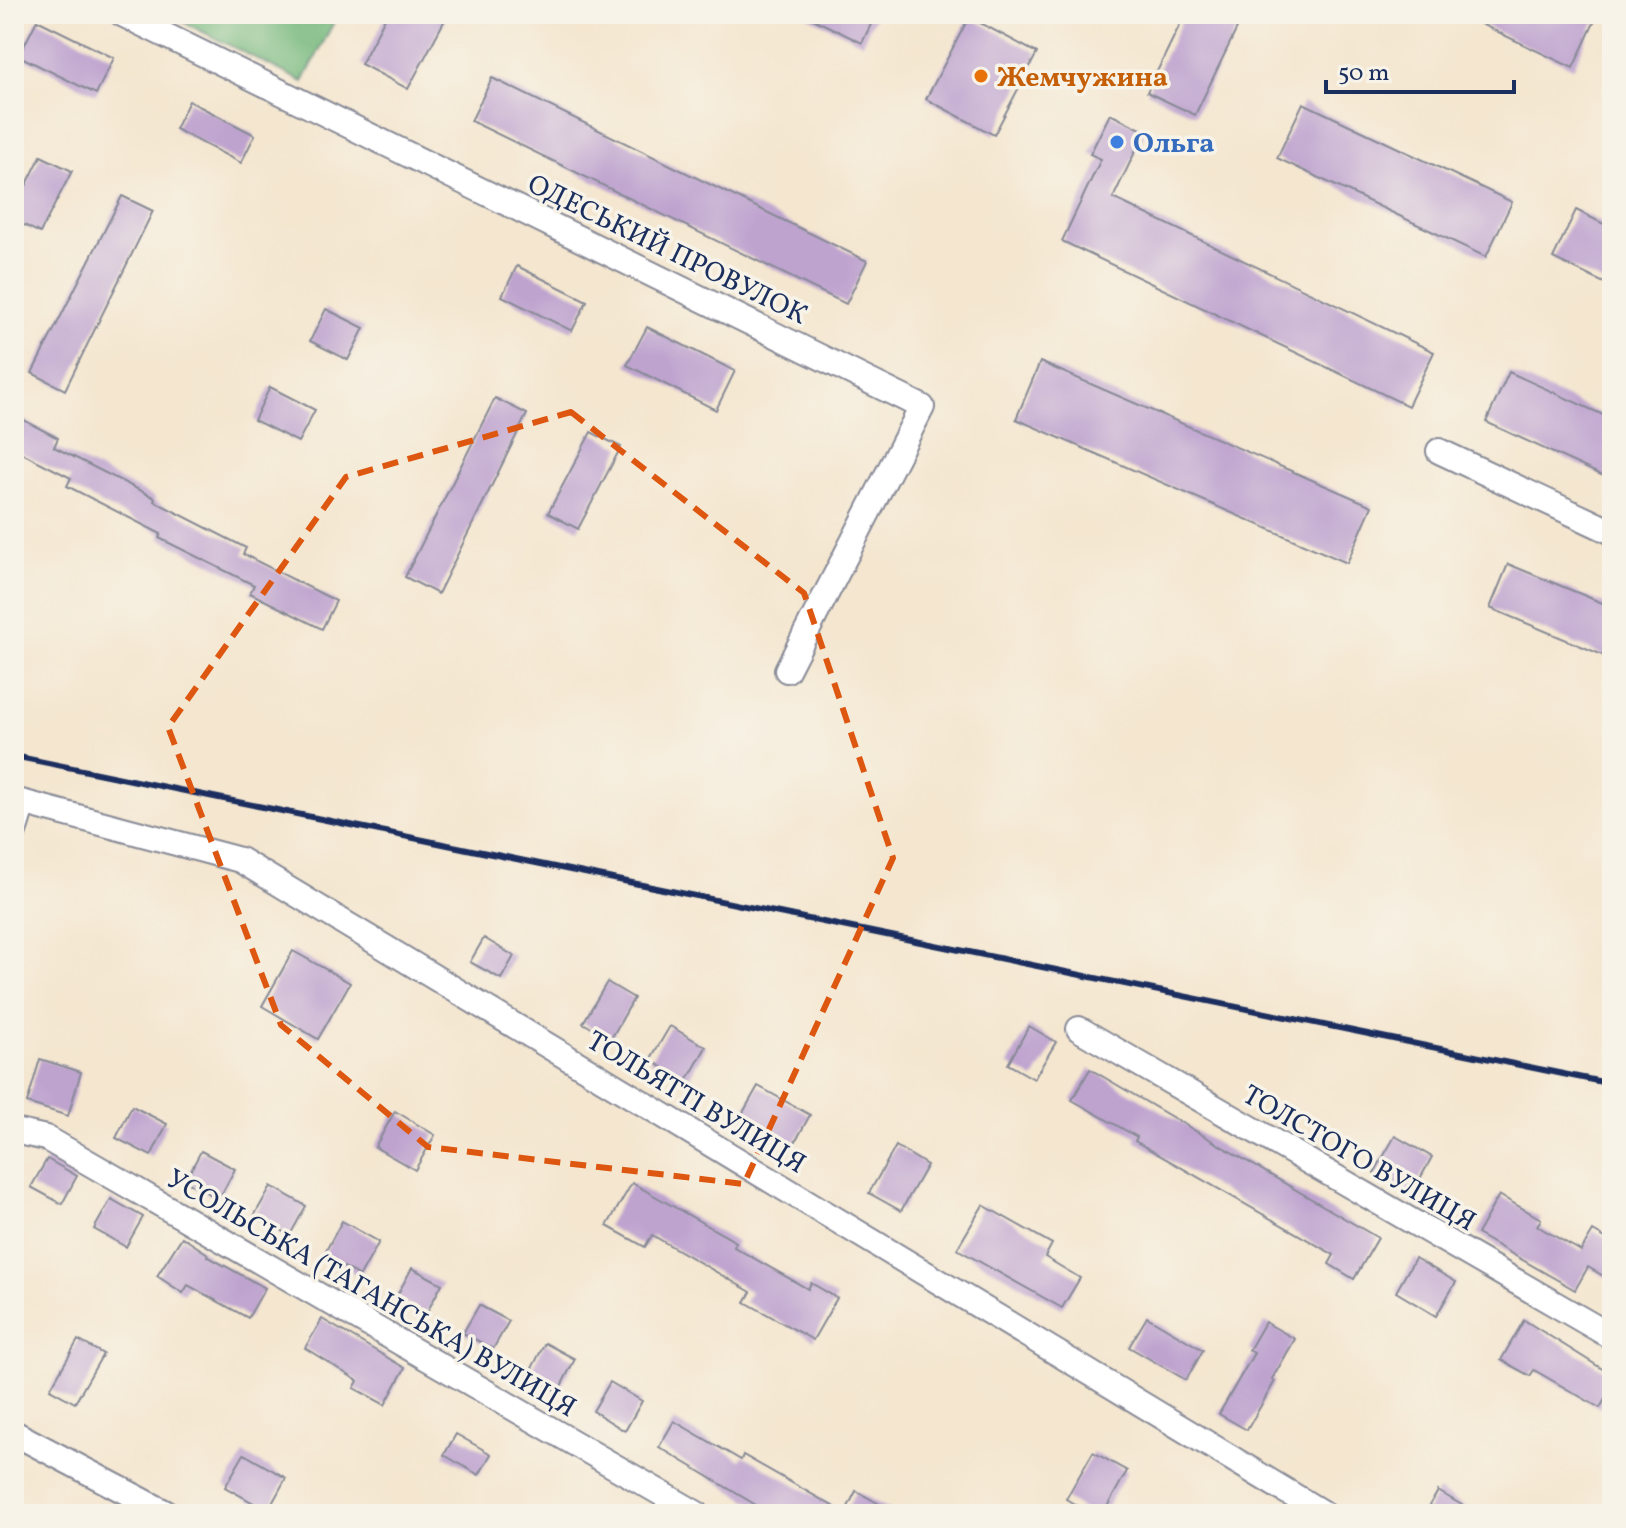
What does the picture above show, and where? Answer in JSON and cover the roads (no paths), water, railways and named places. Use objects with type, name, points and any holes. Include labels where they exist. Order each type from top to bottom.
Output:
[{"type":"street","name":"ОДЕСЬКИЙ ПРОВУЛОК","points":[[122,14],[922,407],[787,670]]},
{"type":"street","points":[[1439,451],[1612,532]]},
{"type":"street","points":[[14,832],[19,802]]},
{"type":"street","name":"ТОЛЬЯТТІ ВУЛИЦЯ","points":[[19,802],[240,860],[1324,1514]]},
{"type":"street","name":"ТОЛСТОГО ВУЛИЦЯ","points":[[1079,1029],[1612,1337]]},
{"type":"street","name":"УСОЛЬСЬКА (ТАГАНСЬКА) ВУЛИЦЯ","points":[[14,1131],[46,1138],[697,1514]]},
{"type":"street","points":[[14,1433],[168,1514]]},
{"type":"railway","points":[[14,756],[1612,1084]]},
{"type":"place","name":"Жемчужина","points":[[981,76]]},
{"type":"place","name":"Ольга","points":[[1117,142]]}]
